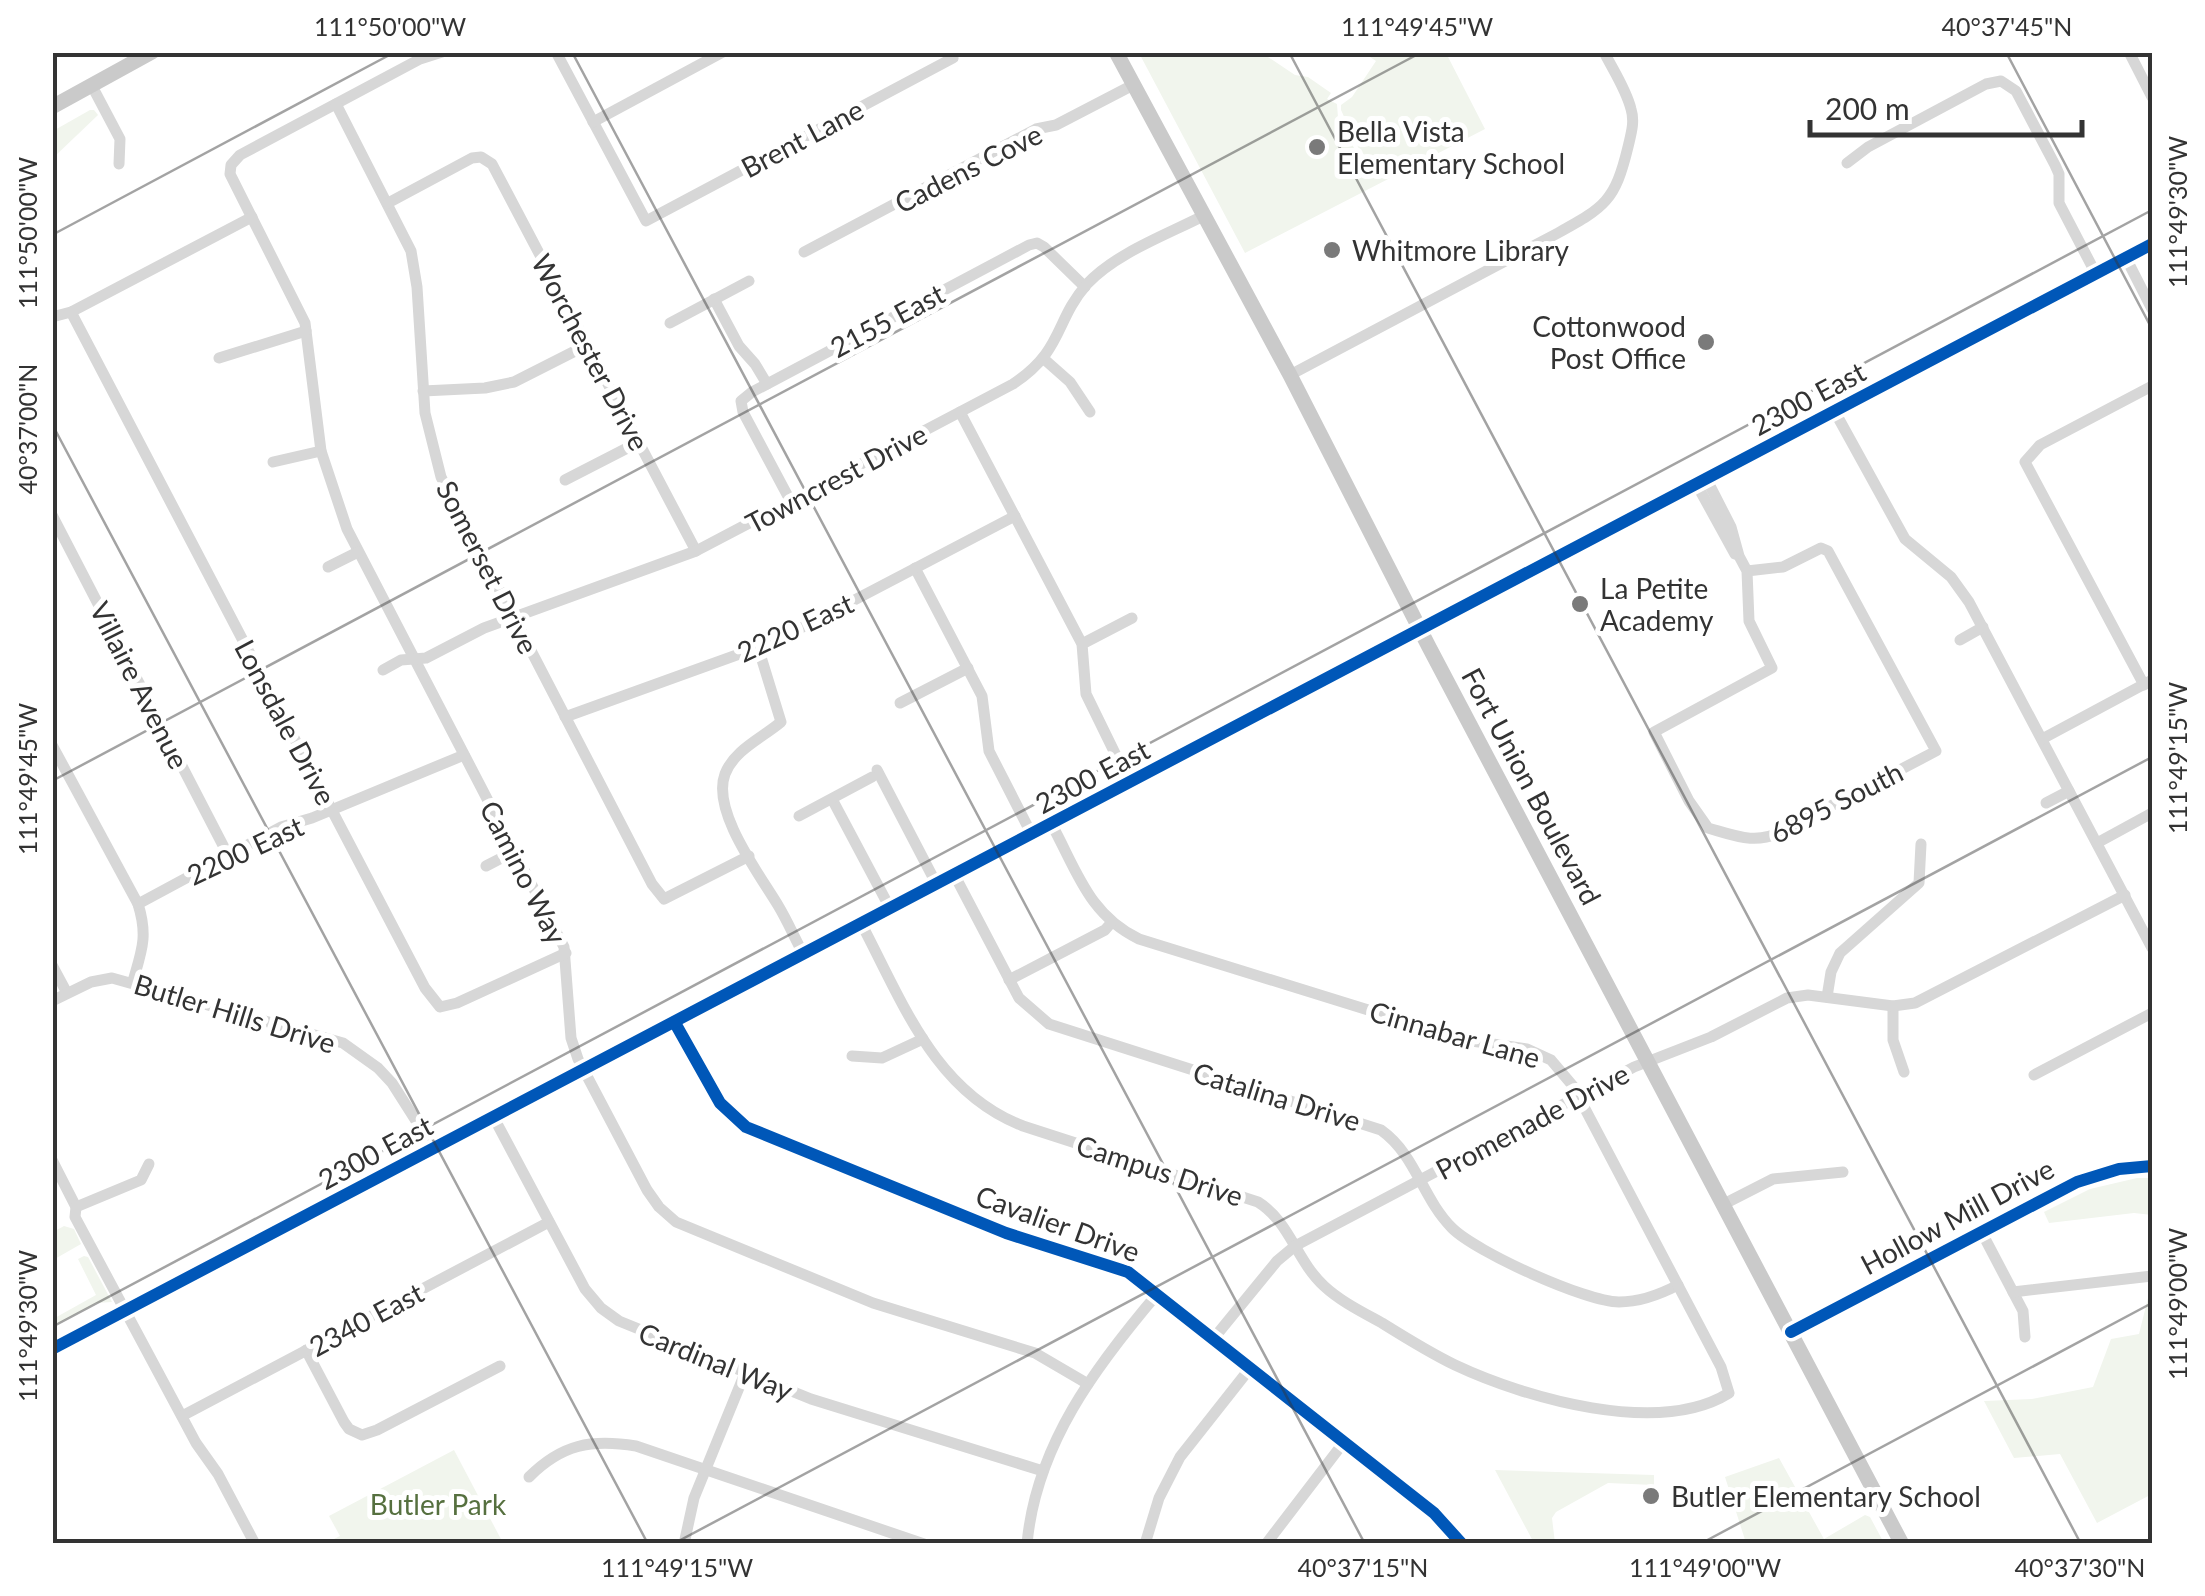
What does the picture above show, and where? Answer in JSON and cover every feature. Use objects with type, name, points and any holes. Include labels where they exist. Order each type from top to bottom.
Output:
[{"type":"main road","points":[[52,107],[152,52]]},
{"type":"main road","name":"Fort Union Boulevard","points":[[1116,52],[1290,375],[1421,632],[1902,1544]]},
{"type":"street","points":[[336,104],[420,59],[442,52]]},
{"type":"street","points":[[556,52],[593,122],[724,52]]},
{"type":"street","name":"Brent Lane","points":[[593,122],[646,221],[953,58],[951,52]]},
{"type":"street","points":[[1290,375],[1579,221],[1608,200],[1618,184],[1633,122],[1631,106],[1604,52]]},
{"type":"street","points":[[2129,52],[2152,97]]},
{"type":"street","points":[[1847,163],[1868,147],[1986,84],[2001,81],[2016,92],[2055,165],[2059,174],[2059,203],[2096,274]]},
{"type":"street","name":"Cadens Cove","points":[[804,252],[1036,130],[1056,125],[1133,85]]},
{"type":"street","points":[[92,86],[120,139],[119,164]]},
{"type":"street","name":"Camino Way","points":[[336,104],[240,154],[231,165],[230,174],[298,306],[306,331],[321,451],[336,502],[412,659],[566,953],[573,1049],[647,1190],[676,1222],[888,1308],[1034,1353],[1088,1384]]},
{"type":"street","name":"Somerset Drive","points":[[336,104],[404,233],[415,270],[423,392],[430,442],[441,477],[652,884],[664,899],[748,856]]},
{"type":"street","name":"Worchester Drive","points":[[388,202],[462,163],[481,157],[492,164],[696,551]]},
{"type":"street","points":[[52,317],[71,312],[252,216]]},
{"type":"street","name":"Towncrest Drive","points":[[382,670],[402,660],[426,658],[465,637],[696,551],[1013,384],[1044,360],[1084,287],[1111,265],[1203,216]]},
{"type":"street","name":"2155 East","points":[[791,502],[743,412],[741,401],[766,384],[1037,243],[1084,287]]},
{"type":"street","name":"2300 East","points":[[52,1348],[1421,632],[2152,244]]},
{"type":"street","points":[[2126,258],[2152,309]]},
{"type":"street","points":[[670,323],[749,281]]},
{"type":"street","points":[[714,299],[739,346],[766,384]]},
{"type":"street","name":"Lonsdale Drive","points":[[71,312],[425,988],[440,1007],[566,953]]},
{"type":"street","points":[[219,358],[306,331]]},
{"type":"street","points":[[423,392],[514,382],[587,345]]},
{"type":"street","points":[[1044,360],[1070,382],[1090,412]]},
{"type":"street","points":[[2042,739],[2148,682],[2025,462],[2040,445],[2152,386]]},
{"type":"street","points":[[960,412],[1082,644],[1086,694],[1130,784]]},
{"type":"street","points":[[1835,412],[1905,540],[1952,577],[1983,628],[2152,948]]},
{"type":"street","points":[[565,480],[639,442]]},
{"type":"street","points":[[274,462],[321,451]]},
{"type":"street","name":"6895 South","points":[[1702,483],[1731,527],[1746,571],[1749,621],[1772,668],[1654,732],[1689,801],[1708,828],[1766,840],[1936,751],[1828,550],[1821,548],[1783,567],[1746,571]]},
{"type":"street","name":"Villaire Avenue","points":[[52,515],[228,855]]},
{"type":"street","name":"2220 East","points":[[565,717],[758,647],[1015,516]]},
{"type":"street","points":[[328,566],[358,552]]},
{"type":"street","points":[[915,568],[982,696],[989,751],[1032,835]]},
{"type":"street","points":[[1082,644],[1132,618]]},
{"type":"street","points":[[1960,640],[1983,628]]},
{"type":"street","points":[[758,647],[781,722],[733,759],[724,776],[722,792],[725,809],[748,856],[804,954]]},
{"type":"street","points":[[900,703],[968,668]]},
{"type":"street","points":[[52,744],[138,904],[146,928],[133,981]]},
{"type":"street","name":"2200 East","points":[[138,904],[280,827],[464,755]]},
{"type":"street","points":[[799,816],[875,773],[938,885]]},
{"type":"street","points":[[2046,803],[2069,790]]},
{"type":"street","points":[[832,799],[891,910]]},
{"type":"street","points":[[2097,843],[2152,813]]},
{"type":"street","points":[[1010,980],[1111,924],[1090,898],[1052,825]]},
{"type":"street","points":[[1827,997],[1834,961],[1840,953],[1920,883],[1920,844]]},
{"type":"street","points":[[486,866],[515,851]]},
{"type":"street","name":"Catalina Drive","points":[[954,876],[1026,1007],[1048,1024],[1372,1126],[1400,1145],[1453,1229],[1471,1242],[1586,1296],[1633,1301],[1678,1285]]},
{"type":"street","points":[[1904,1072],[1894,1040],[1893,1006],[1926,998],[2124,895]]},
{"type":"street","name":"Cinnabar Lane","points":[[1111,924],[1139,939],[1465,1040],[1537,1052],[1560,1070],[1578,1096],[1721,1368],[1730,1393]]},
{"type":"street","name":"Campus Drive","points":[[862,925],[922,1039],[955,1084],[991,1112],[1045,1134],[1246,1196],[1274,1214],[1312,1274],[1336,1295],[1438,1357],[1503,1384],[1628,1412],[1685,1408],[1715,1402],[1730,1393]]},
{"type":"street","points":[[52,965],[67,993]]},
{"type":"street","name":"Butler Hills Drive","points":[[52,1001],[101,979],[133,981],[343,1043],[392,1083],[434,1149]]},
{"type":"street","name":"Promenade Drive","points":[[1214,1338],[1277,1261],[1295,1246],[1648,1060],[1711,1037],[1787,998],[1808,995],[1893,1006]]},
{"type":"street","points":[[2034,1075],[2152,1013]]},
{"type":"street","name":"Cavalier Drive","points":[[674,1023],[720,1104],[746,1127],[1006,1233],[1128,1272],[1434,1512],[1454,1541]]},
{"type":"street","points":[[852,1056],[882,1058],[922,1039]]},
{"type":"street","name":"Cardinal Way","points":[[494,1118],[585,1289],[610,1315],[810,1399],[1044,1471]]},
{"type":"street","points":[[52,1160],[76,1206],[75,1217],[255,1544]]},
{"type":"street","points":[[76,1206],[140,1180],[149,1164]]},
{"type":"street","name":"Hollow Mill Drive","points":[[1791,1332],[2087,1178],[2119,1169],[2152,1166]]},
{"type":"street","points":[[1724,1204],[1772,1179],[1843,1172]]},
{"type":"street","name":"2340 East","points":[[182,1416],[550,1222]]},
{"type":"street","points":[[1981,1231],[2023,1311],[2025,1336]]},
{"type":"street","points":[[2013,1292],[2152,1276]]},
{"type":"street","points":[[1027,1544],[1044,1471],[1062,1427],[1088,1384],[1158,1294]]},
{"type":"street","points":[[306,1350],[349,1429],[356,1434],[369,1434],[500,1366]]},
{"type":"street","points":[[1145,1544],[1159,1498],[1180,1457],[1251,1368]]},
{"type":"street","points":[[684,1544],[688,1517],[745,1373]]},
{"type":"street","points":[[530,1477],[547,1459],[566,1450],[605,1442],[636,1446],[924,1544]]},
{"type":"street","points":[[1266,1544],[1344,1442]]},
{"type":"green space","name":"Bella Vista Elementary School","points":[[1139,53],[1262,53],[1295,75],[1308,77],[1331,93],[1327,99],[1337,104],[1338,118],[1369,176],[1377,171],[1358,147],[1341,110],[1376,61],[1364,53],[1446,53],[1485,129],[1245,253]]},
{"type":"green space","points":[[90,110],[98,115],[54,157],[57,165],[53,168],[53,131]]},
{"type":"green space","points":[[2152,1178],[2152,1215],[2134,1213],[2049,1223],[2044,1212],[2090,1189]]},
{"type":"green space","points":[[64,1226],[74,1229],[81,1244],[53,1260],[53,1232]]},
{"type":"green space","points":[[84,1256],[112,1302],[96,1303],[53,1326],[53,1319],[96,1295],[78,1259]]},
{"type":"green space","points":[[2151,1286],[2152,1494],[2097,1523],[2060,1454],[2014,1458],[1984,1401],[2032,1399],[2093,1387],[2111,1339],[2139,1334]]},
{"type":"green space","name":"Butler Park","points":[[454,1450],[503,1543],[326,1543],[340,1536],[329,1516]]},
{"type":"green space","points":[[1779,1458],[1824,1539],[1865,1515],[1870,1517],[1884,1543],[1746,1543],[1725,1477]]},
{"type":"green space","points":[[1495,1470],[1654,1475],[1654,1485],[1608,1483],[1556,1512],[1552,1518],[1555,1543],[1534,1543]]},
{"type":"cycle path","points":[[52,1349],[2152,244]]},
{"type":"cycle path","points":[[675,1023],[720,1103],[746,1127],[1006,1233],[1128,1272],[1434,1513],[1462,1544]]},
{"type":"cycle path","points":[[1791,1332],[2077,1182],[2119,1169],[2152,1166]]},
{"type":"place","name":"Bella Vista Elementary School","points":[[1317,147]]},
{"type":"place","name":"Whitmore Library","points":[[1332,250]]},
{"type":"place","name":"Cottonwood Post Office","points":[[1706,342]]},
{"type":"place","name":"La Petite Academy","points":[[1580,604]]},
{"type":"place","name":"Butler Elementary School","points":[[1651,1496]]}]
